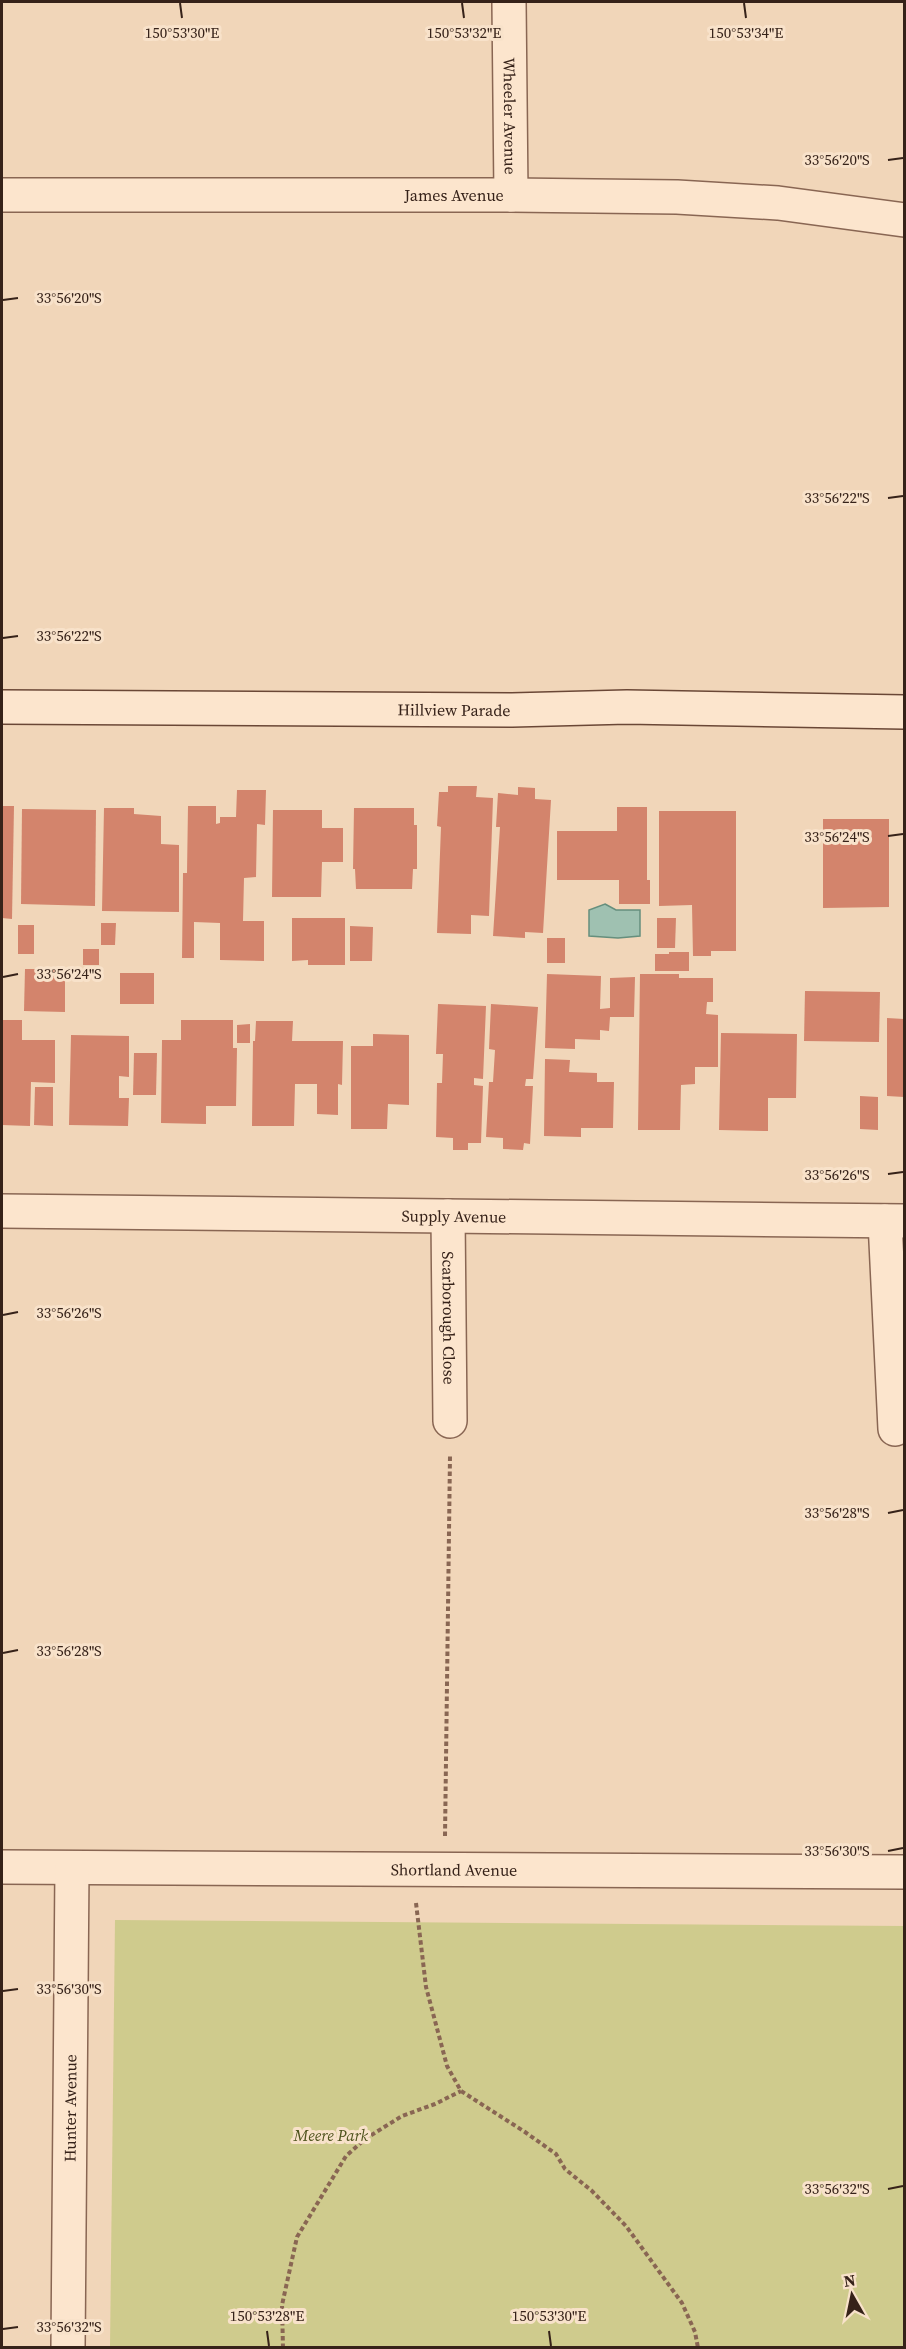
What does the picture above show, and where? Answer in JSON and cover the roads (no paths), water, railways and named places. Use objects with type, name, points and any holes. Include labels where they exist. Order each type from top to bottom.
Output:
[{"type":"street","name":"Wheeler Avenue","points":[[508,2],[511,195]]},
{"type":"street","name":"James Avenue","points":[[2,195],[677,197],[778,203],[904,220]]},
{"type":"street","name":"Hillview Parade","points":[[2,707],[488,710],[904,706]]},
{"type":"street","name":"Supply Avenue","points":[[2,1211],[895,1221]]},
{"type":"street","name":"Scarborough Close","points":[[448,1216],[450,1421]]},
{"type":"street","points":[[895,1221],[895,1429]]},
{"type":"street","name":"Shortland Avenue","points":[[2,1867],[904,1872]]},
{"type":"street","name":"Hunter Avenue","points":[[68,2348],[72,1868]]},
{"type":"park label","name":"Meere Park","points":[[331,2135]]}]
